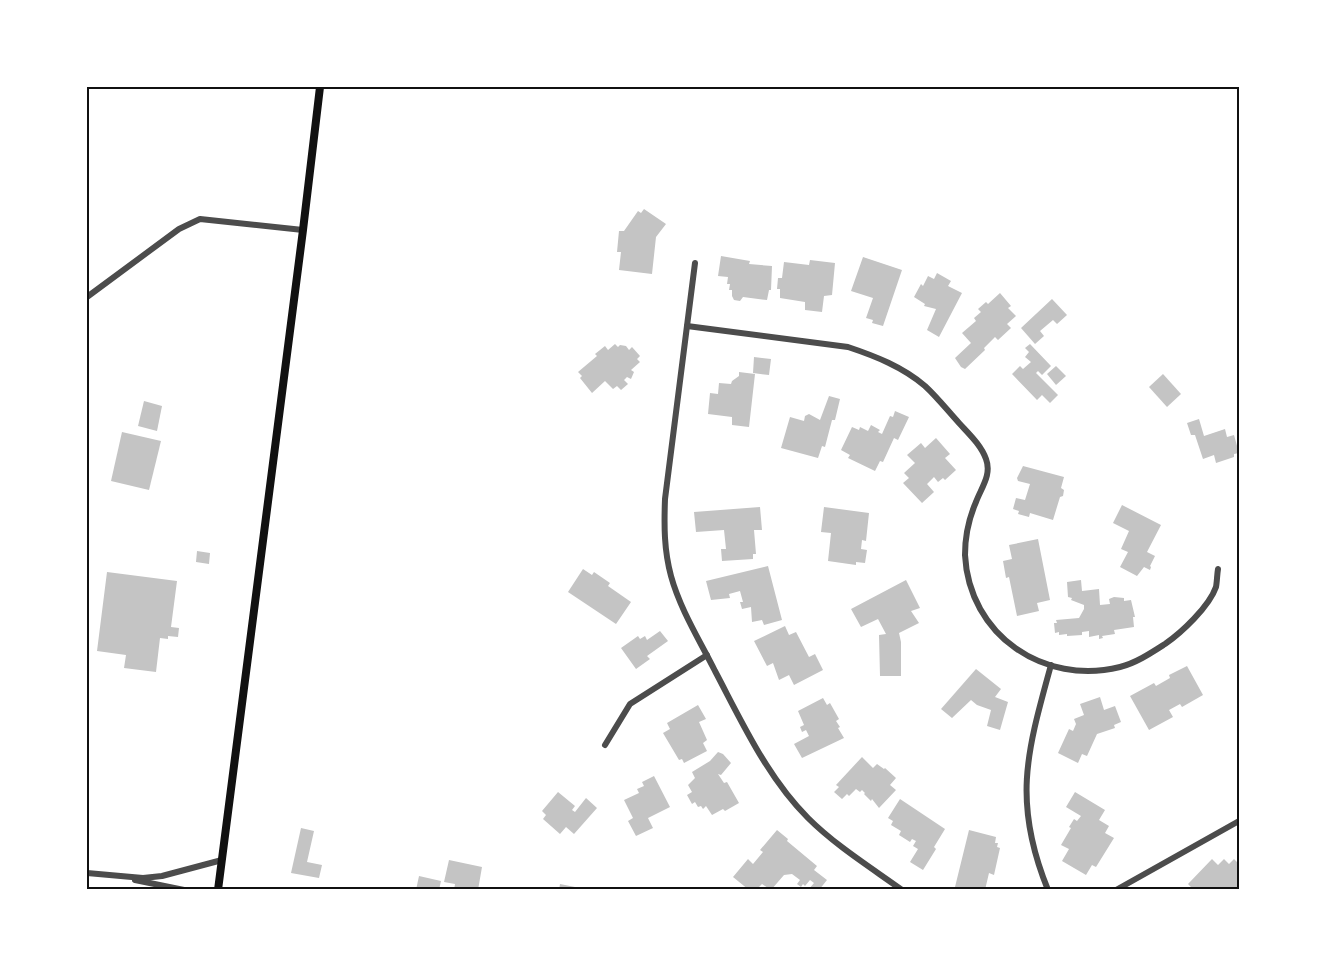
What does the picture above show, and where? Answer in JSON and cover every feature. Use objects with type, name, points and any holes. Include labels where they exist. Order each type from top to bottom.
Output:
[{"type":"main road","points":[[218,890],[320,87]]},
{"type":"street","points":[[87,297],[179,229],[200,219],[303,230]]},
{"type":"street","points":[[695,263],[665,499],[664,538],[672,578],[707,655],[762,757],[783,789],[807,817],[833,840],[901,890]]},
{"type":"street","points":[[687,326],[848,347],[874,355],[925,386],[977,443],[986,458],[988,469],[968,527],[965,555],[970,584],[981,611],[998,635],[1024,655],[1051,665],[1087,670],[1120,667],[1149,654],[1172,639],[1206,604],[1216,587],[1218,569]]},
{"type":"street","points":[[605,745],[630,705],[707,655]]},
{"type":"street","points":[[1048,890],[1034,852],[1027,820],[1025,788],[1027,759],[1033,730],[1051,665]]},
{"type":"street","points":[[1116,890],[1239,821]]},
{"type":"street","points":[[117,877],[162,876],[222,860]]},
{"type":"street","points":[[87,873],[184,890]]},
{"type":"building","points":[[644,209],[666,224],[656,237],[652,274],[619,270],[621,252],[617,252],[619,231],[624,231],[638,211],[641,213]]},
{"type":"building","points":[[721,256],[750,261],[749,264],[772,266],[771,290],[769,290],[767,300],[743,297],[740,301],[734,300],[732,290],[729,290],[730,284],[727,284],[728,277],[718,276]]},
{"type":"building","points":[[863,257],[902,270],[883,326],[872,323],[873,320],[866,318],[873,298],[851,291]]},
{"type":"building","points":[[810,260],[835,263],[832,295],[824,296],[822,312],[805,310],[805,302],[780,298],[780,289],[777,289],[778,278],[782,278],[784,262],[809,265]]},
{"type":"building","points":[[937,273],[951,281],[948,286],[962,293],[939,337],[927,330],[936,309],[924,306],[925,304],[914,297],[928,276],[934,279]]},
{"type":"building","points":[[1000,293],[1011,306],[1008,308],[1016,316],[1007,324],[1011,328],[998,340],[995,337],[965,369],[955,358],[971,343],[962,333],[976,321],[974,318],[981,312],[978,309],[986,302],[988,304]]},
{"type":"building","points":[[1052,299],[1067,315],[1057,324],[1053,320],[1040,331],[1044,336],[1035,344],[1021,328]]},
{"type":"building","points":[[615,344],[618,347],[626,346],[629,350],[632,347],[640,356],[637,359],[640,362],[631,370],[634,372],[631,379],[627,377],[624,380],[628,384],[621,390],[617,386],[613,389],[605,381],[592,393],[578,372],[605,346],[608,350]]},
{"type":"building","points":[[1030,344],[1051,366],[1042,375],[1038,371],[1036,373],[1058,395],[1050,403],[1042,395],[1037,400],[1012,374],[1020,366],[1023,369],[1031,362],[1025,357],[1029,352],[1025,348]]},
{"type":"building","points":[[754,357],[771,359],[769,375],[753,373]]},
{"type":"building","points":[[1056,366],[1066,376],[1056,385],[1047,374]]},
{"type":"building","points":[[739,372],[755,374],[749,427],[732,425],[732,417],[708,414],[710,393],[718,394],[719,383],[731,384],[739,376]]},
{"type":"building","points":[[1163,374],[1181,394],[1167,407],[1149,387]]},
{"type":"building","points":[[829,396],[840,399],[825,447],[822,446],[818,458],[781,448],[790,417],[804,421],[805,416],[809,414],[820,420]]},
{"type":"building","points":[[144,401],[162,406],[157,431],[138,426]]},
{"type":"building","points":[[895,411],[909,417],[898,440],[894,438],[883,462],[880,461],[875,471],[848,458],[850,455],[841,450],[852,427],[859,430],[860,427],[868,431],[871,425],[880,430],[878,432],[882,434],[890,416],[893,417]]},
{"type":"building","points":[[1199,419],[1204,436],[1225,429],[1227,437],[1234,435],[1239,453],[1216,463],[1214,455],[1203,459],[1195,435],[1191,435],[1187,423]]},
{"type":"building","points":[[122,432],[161,441],[149,490],[111,481]]},
{"type":"building","points":[[936,438],[950,454],[945,458],[956,470],[945,480],[943,478],[938,482],[934,477],[927,484],[934,492],[922,503],[903,483],[909,478],[904,473],[915,463],[907,455],[921,443],[925,448]]},
{"type":"building","points":[[1023,466],[1064,477],[1061,488],[1064,490],[1063,496],[1060,497],[1053,520],[1030,513],[1029,517],[1018,514],[1019,511],[1013,509],[1016,498],[1025,500],[1030,484],[1018,481],[1017,478]]},
{"type":"building","points":[[1122,505],[1161,525],[1147,552],[1155,556],[1150,570],[1144,567],[1137,576],[1120,567],[1128,552],[1121,549],[1129,531],[1113,523]]},
{"type":"building","points":[[760,507],[762,530],[754,530],[756,554],[753,554],[753,559],[722,561],[721,549],[726,549],[724,530],[696,532],[694,512]]},
{"type":"building","points":[[824,507],[869,513],[866,541],[862,540],[861,549],[867,550],[865,563],[856,562],[856,565],[828,561],[831,533],[821,532]]},
{"type":"building","points":[[1038,539],[1050,600],[1037,603],[1039,611],[1017,616],[1009,577],[1006,578],[1003,561],[1012,559],[1009,545]]},
{"type":"building","points":[[197,551],[210,553],[209,564],[196,562]]},
{"type":"building","points":[[768,566],[782,620],[764,625],[762,620],[752,622],[751,607],[742,609],[740,591],[729,594],[730,598],[711,600],[706,581]]},
{"type":"building","points":[[583,569],[592,575],[594,572],[610,583],[608,586],[631,602],[616,624],[568,592]]},
{"type":"building","points":[[107,572],[177,581],[171,627],[179,628],[178,637],[160,638],[156,672],[124,668],[126,655],[97,651]]},
{"type":"building","points":[[906,580],[920,608],[911,611],[919,623],[899,633],[901,676],[880,676],[879,635],[886,634],[878,619],[861,627],[851,609]]},
{"type":"building","points":[[1081,580],[1082,591],[1099,589],[1100,605],[1110,604],[1109,599],[1114,597],[1124,598],[1124,601],[1131,600],[1135,617],[1133,617],[1134,627],[1114,630],[1115,634],[1102,636],[1103,638],[1099,639],[1099,635],[1089,637],[1089,631],[1082,632],[1082,635],[1067,636],[1067,634],[1059,635],[1059,632],[1055,633],[1056,620],[1079,618],[1084,609],[1084,605],[1068,597],[1067,582]]},
{"type":"building","points":[[785,626],[789,635],[796,632],[809,657],[815,654],[823,670],[794,685],[789,675],[779,680],[773,663],[767,666],[754,641]]},
{"type":"building","points":[[660,631],[668,641],[647,656],[650,659],[636,669],[621,648],[638,636],[640,639],[645,636],[647,640]]},
{"type":"building","points":[[1187,666],[1203,695],[1182,707],[1180,704],[1169,710],[1173,717],[1149,730],[1130,696],[1154,683],[1156,686],[1170,678],[1169,675]]},
{"type":"building","points":[[976,669],[1001,689],[995,697],[1008,702],[1000,730],[987,726],[991,710],[971,700],[952,718],[941,709]]},
{"type":"building","points":[[1100,697],[1104,710],[1115,706],[1121,722],[1114,725],[1115,728],[1097,734],[1087,756],[1082,754],[1078,763],[1058,753],[1069,729],[1073,731],[1076,724],[1074,719],[1084,715],[1080,704]]},
{"type":"building","points":[[823,698],[827,705],[830,703],[839,719],[836,721],[844,738],[802,758],[794,744],[809,736],[806,730],[802,732],[800,727],[804,725],[798,711]]},
{"type":"building","points":[[698,705],[706,719],[699,722],[707,740],[703,743],[707,751],[684,763],[682,759],[679,760],[663,733],[670,729],[667,723]]},
{"type":"building","points":[[718,752],[731,763],[721,775],[718,774],[724,783],[727,782],[739,803],[712,815],[706,806],[703,809],[695,802],[692,804],[687,795],[692,792],[688,785],[695,778],[692,772],[710,761]]},
{"type":"building","points":[[862,757],[873,768],[877,764],[896,778],[890,785],[896,790],[879,808],[862,790],[860,792],[856,789],[842,799],[834,792],[839,787],[836,785]]},
{"type":"building","points":[[654,776],[670,807],[648,818],[653,828],[636,836],[628,821],[633,818],[624,800],[639,793],[637,789],[644,786],[642,782]]},
{"type":"building","points":[[558,792],[575,806],[572,810],[575,812],[586,798],[597,808],[574,834],[566,827],[560,834],[543,819],[546,815],[542,811]]},
{"type":"building","points":[[1075,792],[1105,810],[1099,820],[1109,826],[1105,833],[1114,838],[1096,867],[1092,865],[1086,875],[1062,861],[1069,849],[1061,845],[1074,819],[1077,821],[1081,816],[1066,807]]},
{"type":"building","points":[[900,799],[945,829],[923,870],[910,862],[918,849],[913,846],[916,841],[912,839],[910,842],[899,835],[901,831],[891,825],[893,821],[888,818]]},
{"type":"building","points":[[301,828],[314,831],[307,862],[322,865],[319,878],[291,873]]},
{"type":"building","points":[[777,830],[817,866],[814,870],[827,880],[819,890],[808,890],[814,883],[810,880],[801,887],[797,884],[800,880],[792,874],[784,875],[771,890],[762,884],[756,890],[749,890],[733,877],[748,859],[753,864],[763,852],[760,850]]},
{"type":"building","points":[[969,830],[996,837],[995,843],[998,843],[997,847],[1000,848],[994,875],[989,873],[985,890],[964,890],[955,887]]},
{"type":"building","points":[[1212,859],[1218,865],[1224,859],[1229,864],[1234,859],[1239,864],[1239,890],[1194,890],[1188,884]]},
{"type":"building","points":[[449,860],[482,867],[478,890],[454,890],[455,884],[444,882]]},
{"type":"building","points":[[419,876],[441,881],[439,890],[416,890]]},
{"type":"building","points":[[560,884],[585,889],[585,890],[559,890]]}]
